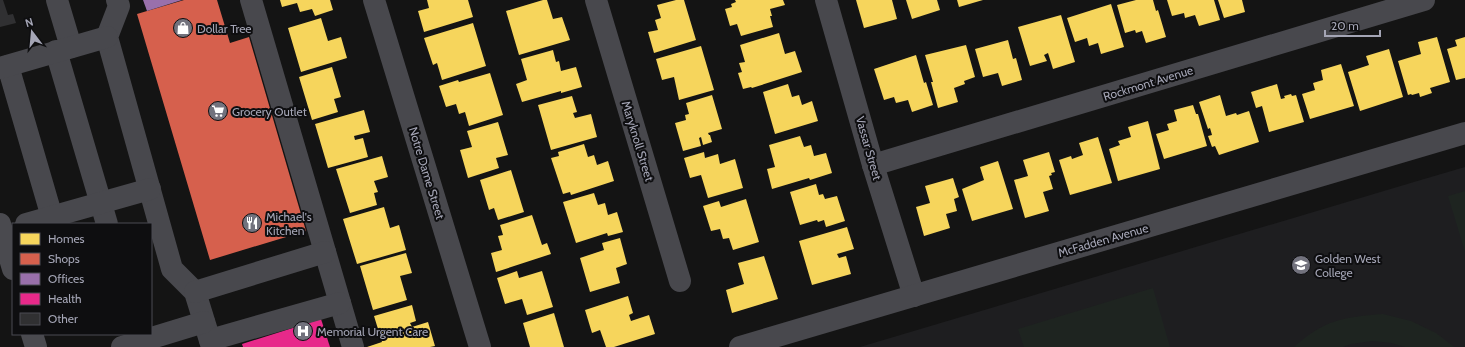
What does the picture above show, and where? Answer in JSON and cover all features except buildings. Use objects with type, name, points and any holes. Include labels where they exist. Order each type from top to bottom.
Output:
[{"type":"main road","points":[[5,228],[12,264]]},
{"type":"main road","points":[[32,335],[36,347]]},
{"type":"street","points":[[58,0],[64,49],[107,223]]},
{"type":"street","points":[[117,0],[119,6],[107,37],[172,269],[195,292],[209,336]]},
{"type":"street","points":[[251,0],[353,347]]},
{"type":"street","name":"Notre Dame Street","points":[[374,0],[480,347]]},
{"type":"street","name":"Maryknoll Street","points":[[596,0],[680,281]]},
{"type":"street","name":"Vassar Street","points":[[826,0],[873,165],[914,296]]},
{"type":"street","name":"Rockmont Avenue","points":[[873,165],[1424,0]]},
{"type":"street","points":[[53,220],[4,67],[107,37]]},
{"type":"street","name":"McFadden Avenue","points":[[740,347],[1465,133]]},
{"type":"street","points":[[33,223],[53,220],[101,202],[150,189]]},
{"type":"street","points":[[195,292],[325,252]]},
{"type":"street","points":[[122,347],[209,336],[340,303]]},
{"type":"shaded area","name":"Golden West College","points":[[1465,167],[1465,347],[860,347],[1414,182]]},
{"type":"shaded area","points":[[1465,191],[1465,252],[1448,196]]},
{"type":"shaded area","points":[[1153,288],[1170,347],[1024,347],[1018,329]]},
{"type":"shaded area","points":[[1383,314],[1411,321],[1436,333],[1454,347],[1405,347],[1391,343],[1372,341],[1351,344],[1343,347],[1294,347],[1325,325],[1345,319]]},
{"type":"place","name":"Dollar Tree","points":[[183,28]]},
{"type":"place","name":"Grocery Outlet","points":[[218,111]]},
{"type":"place","name":"Michael's Kitchen","points":[[252,223]]},
{"type":"place","name":"Golden West College","points":[[1301,265]]},
{"type":"place","name":"Memorial Urgent Care","points":[[303,331]]}]
